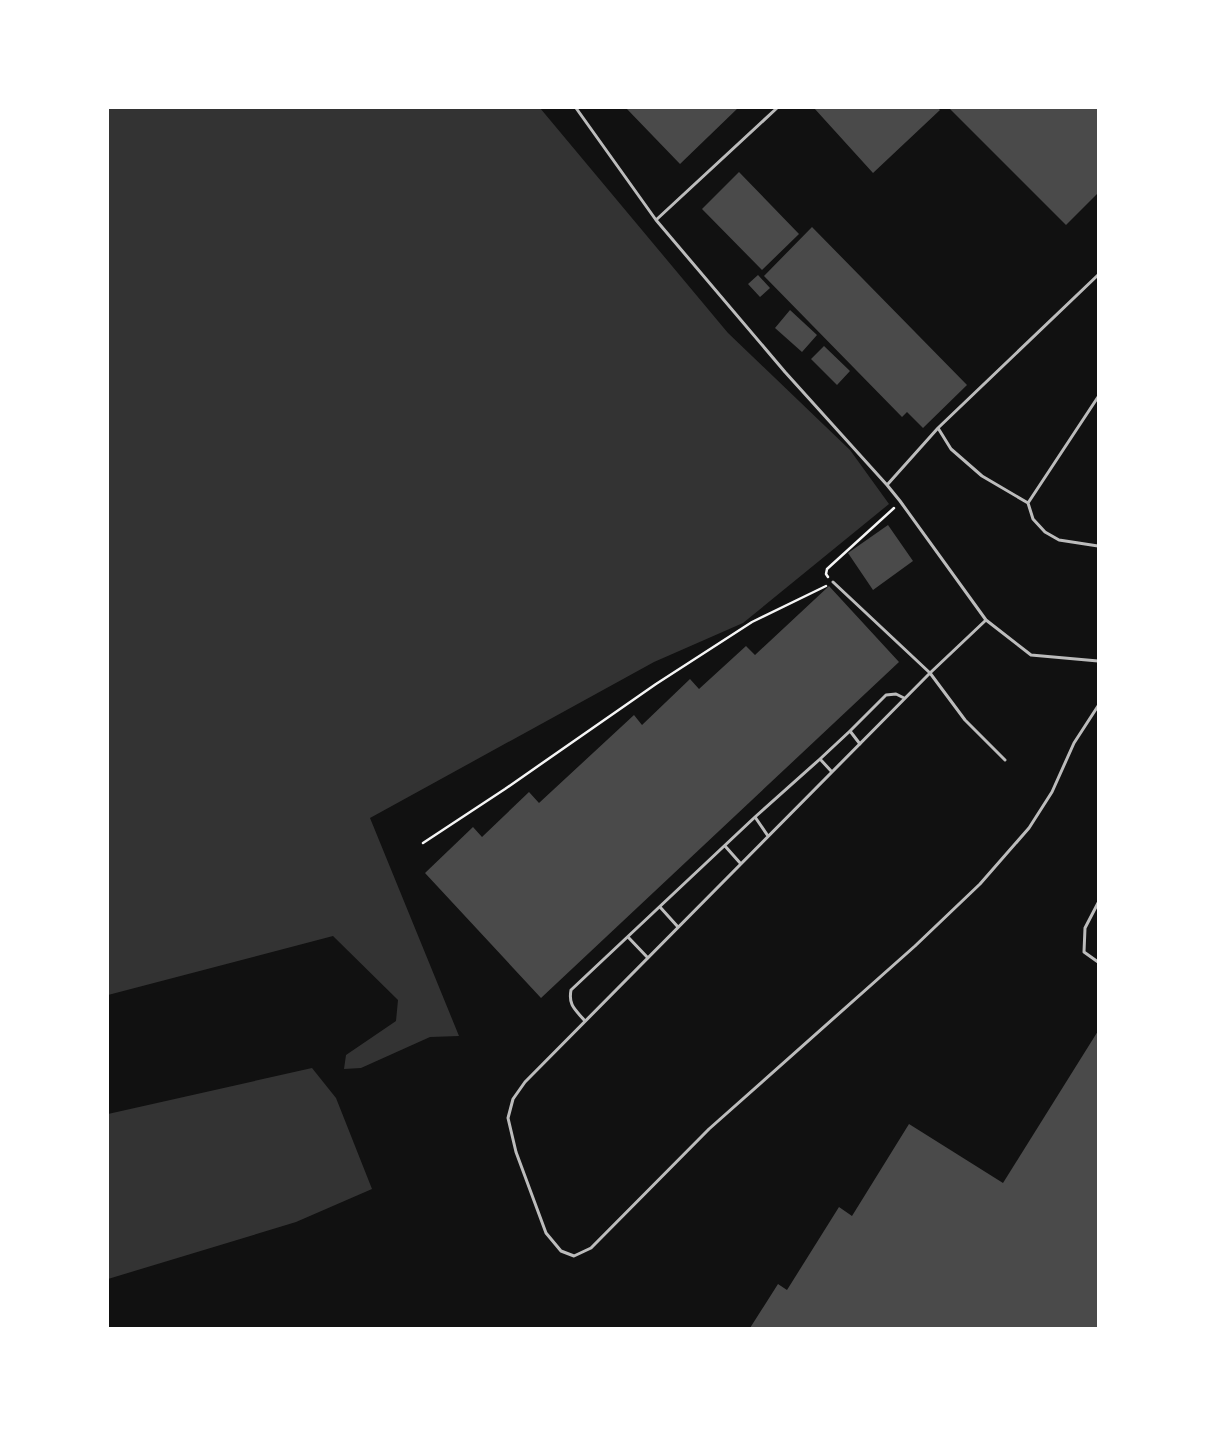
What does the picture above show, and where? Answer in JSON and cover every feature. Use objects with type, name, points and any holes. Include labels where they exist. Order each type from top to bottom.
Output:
[{"type":"lane","points":[[576,108],[656,220],[785,372],[900,501],[986,620],[1031,655],[1098,661]]},
{"type":"lane","points":[[656,220],[777,108]]},
{"type":"lane","points":[[887,486],[938,428],[1098,275]]},
{"type":"lane","points":[[1028,503],[1098,397]]},
{"type":"lane","points":[[938,428],[951,449],[982,476],[1028,503],[1032,519],[1045,532],[1059,540],[1098,546]]},
{"type":"lane","points":[[833,582],[930,673],[965,720],[1004,760]]},
{"type":"lane","points":[[986,620],[904,698],[585,1021],[525,1082],[513,1099],[508,1118],[516,1152],[546,1233],[561,1251],[574,1256],[591,1248],[709,1129],[915,946],[980,884],[1029,828],[1052,792],[1078,737],[1098,706]]},
{"type":"lane","points":[[585,1021],[570,1004],[571,990],[755,817],[850,731],[886,695],[896,694],[904,698]]},
{"type":"lane","points":[[850,731],[860,744]]},
{"type":"lane","points":[[820,759],[832,772]]},
{"type":"lane","points":[[755,817],[768,836]]},
{"type":"lane","points":[[724,846],[741,864]]},
{"type":"lane","points":[[1098,903],[1085,928],[1084,952],[1098,962]]},
{"type":"lane","points":[[660,907],[678,927]]},
{"type":"lane","points":[[628,936],[648,958]]},
{"type":"path","points":[[423,843],[506,789],[656,684],[752,622],[833,582],[826,574],[827,569],[900,501]]},
{"type":"shaded area","points":[[108,108],[540,108],[728,333],[850,450],[889,504],[743,623],[654,662],[370,818],[459,1036],[430,1037],[361,1068],[344,1069],[346,1055],[396,1021],[398,1000],[333,936],[108,995]]},
{"type":"shaded area","points":[[312,1068],[336,1098],[372,1189],[296,1222],[108,1279],[108,1114]]},
{"type":"building","points":[[626,108],[738,108],[680,164]]},
{"type":"building","points":[[814,108],[938,108],[940,110],[873,173]]},
{"type":"building","points":[[949,108],[1098,108],[1098,193],[1066,225]]},
{"type":"building","points":[[739,172],[799,234],[762,270],[702,209]]},
{"type":"building","points":[[812,227],[967,385],[923,428],[907,412],[902,417],[764,276]]},
{"type":"building","points":[[758,275],[770,288],[760,297],[748,284]]},
{"type":"building","points":[[790,310],[817,335],[802,352],[775,328]]},
{"type":"building","points":[[824,346],[850,371],[837,385],[811,359]]},
{"type":"building","points":[[888,525],[913,561],[873,590],[848,553]]},
{"type":"building","points":[[829,586],[899,662],[541,998],[425,873],[473,827],[482,837],[529,792],[539,803],[634,715],[642,725],[690,679],[699,689],[746,646],[755,655]]},
{"type":"building","points":[[1098,1031],[1098,1328],[750,1328],[778,1284],[787,1290],[839,1207],[852,1216],[909,1124],[1003,1183]]}]
